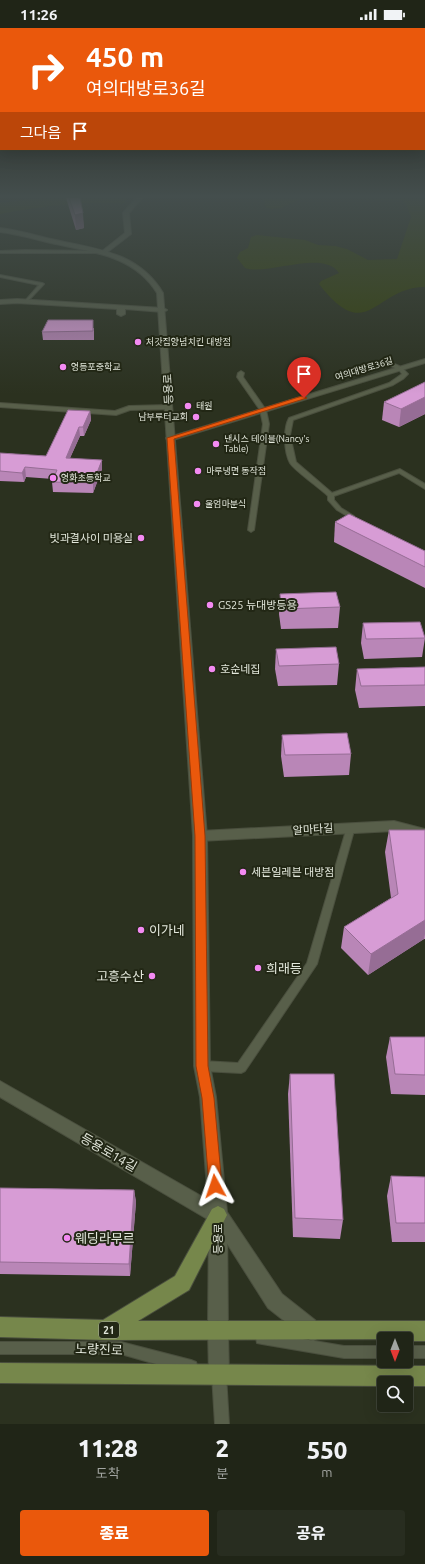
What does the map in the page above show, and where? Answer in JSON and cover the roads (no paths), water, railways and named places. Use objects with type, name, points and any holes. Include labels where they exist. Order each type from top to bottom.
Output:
[{"type":"main road","points":[[105,1330],[182,1283],[218,1215]]},
{"type":"main road","name":"노량진로","points":[[0,1327],[105,1330],[425,1331]]},
{"type":"main road","name":"노량진로","points":[[0,1373],[425,1376]]},
{"type":"street","name":"등용로","points":[[130,263],[147,274],[157,286],[163,310],[170,438],[200,836],[202,1066],[208,1098],[218,1215],[219,1375]]},
{"type":"street","points":[[0,302],[27,301],[121,311],[163,310]]},
{"type":"street","name":"여의대방로36길","points":[[170,438],[425,361]]},
{"type":"street","name":"알마타길","points":[[200,836],[351,827],[394,826],[425,834]]},
{"type":"street","name":"등용로14길","points":[[0,1088],[218,1215]]},
{"type":"street","points":[[218,1215],[275,1301],[312,1331]]},
{"type":"lane","points":[[0,276],[42,284],[27,301]]},
{"type":"lane","points":[[332,495],[293,463],[287,426],[291,419],[391,384],[405,374],[401,369],[391,364]]},
{"type":"lane","points":[[241,373],[240,377],[263,410],[266,424],[250,530]]},
{"type":"lane","points":[[0,405],[116,413],[129,408],[169,407]]},
{"type":"lane","points":[[332,495],[400,471],[425,488]]},
{"type":"lane","points":[[332,495],[331,500],[339,509],[352,517]]},
{"type":"lane","points":[[202,1066],[241,1068],[312,964],[351,827]]},
{"type":"lane","name":"노량진로","points":[[218,1330],[344,1352],[377,1352]]},
{"type":"lane","name":"노량진로","points":[[0,1348],[121,1348],[219,1375]]},
{"type":"lane","points":[[413,1352],[425,1352]]},
{"type":"lane","points":[[219,1375],[222,1424]]},
{"type":"place","name":"처갓집양념치킨 대방점","points":[[138,342]]},
{"type":"place","name":"영등포중학교","points":[[63,367]]},
{"type":"place","name":"태원","points":[[188,406]]},
{"type":"place","name":"남부루터교회","points":[[196,417]]},
{"type":"place","name":"낸시스 테이블(Nancy's Table)","points":[[216,444]]},
{"type":"place","name":"마루냉면 동작점","points":[[198,471]]},
{"type":"place","name":"영화초등학교","points":[[53,478]]},
{"type":"place","name":"울엄마분식","points":[[197,504]]},
{"type":"place","name":"빗과결사이 미용실","points":[[141,538]]},
{"type":"place","name":"GS25 뉴대방등용","points":[[210,605]]},
{"type":"place","name":"호순네집","points":[[212,669]]},
{"type":"place","name":"세븐일레븐 대방점","points":[[243,872]]},
{"type":"place","name":"이가네","points":[[141,930]]},
{"type":"place","name":"희래등","points":[[258,968]]},
{"type":"place","name":"고흥수산","points":[[152,976]]},
{"type":"place","name":"웨딩라무르","points":[[67,1238]]}]
